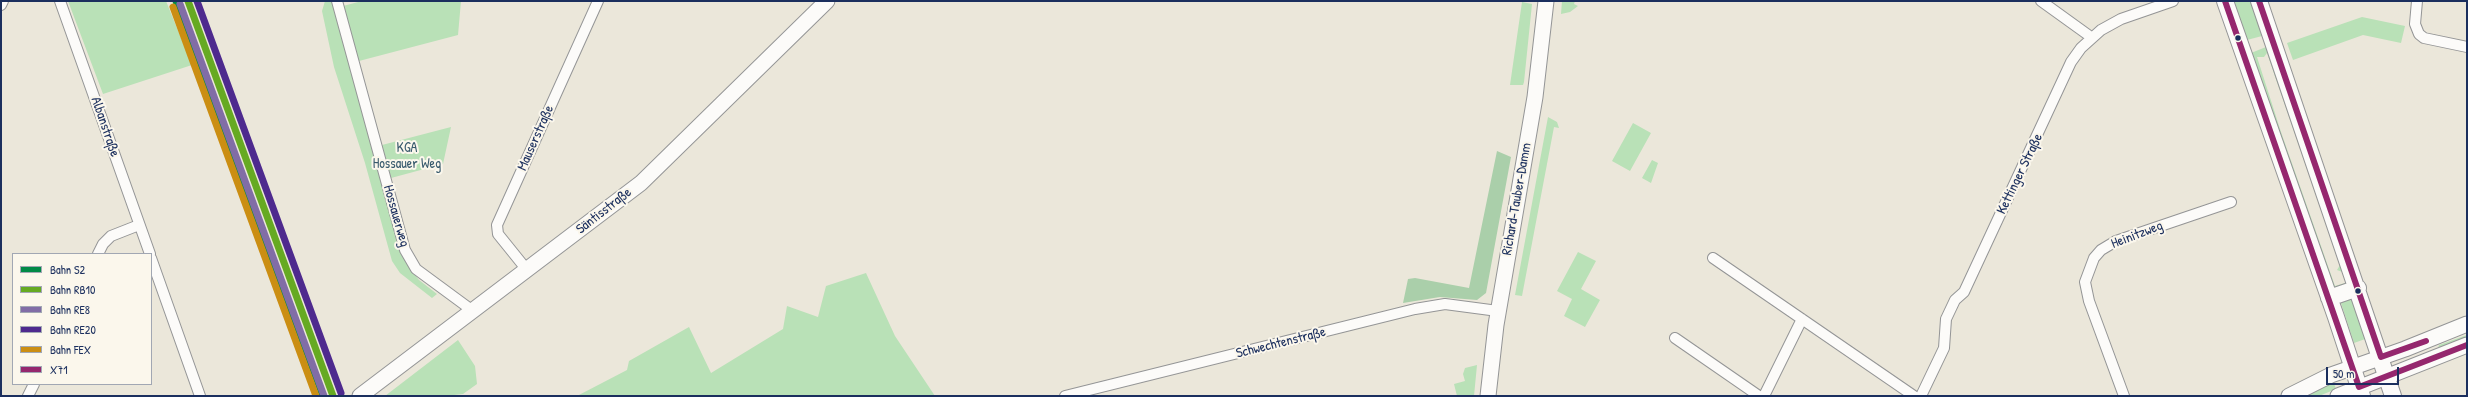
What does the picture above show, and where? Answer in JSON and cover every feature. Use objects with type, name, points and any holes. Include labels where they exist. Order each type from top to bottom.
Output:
[{"type":"main road","points":[[2225,1],[2361,392]]},
{"type":"main road","points":[[2259,1],[2358,288],[2393,396]]},
{"type":"main road","points":[[2329,298],[2358,288]]},
{"type":"street","points":[[1,5],[3,1]]},
{"type":"street","name":"Albanstraße","points":[[60,1],[150,253]]},
{"type":"street","name":"Hossauerweg","points":[[336,1],[405,250],[416,269],[473,311]]},
{"type":"street","name":"Mauserstraße","points":[[527,270],[498,234],[497,225],[598,1]]},
{"type":"street","name":"Säntisstraße","points":[[360,396],[641,183],[827,1]]},
{"type":"street","name":"Richard-Tauber-Damm","points":[[1488,396],[1498,311],[1535,97],[1546,1]]},
{"type":"street","points":[[2041,1],[2091,37]]},
{"type":"street","name":"Kettinger Straße","points":[[1922,396],[1944,348],[1946,319],[1955,300],[1964,292],[2072,62],[2091,37],[2121,19],[2173,1]]},
{"type":"street","points":[[2418,1],[2414,24],[2419,34],[2424,38],[2467,47]]},
{"type":"street","name":"Heinitzweg","points":[[2124,396],[2087,295],[2086,275],[2094,258],[2101,250],[2116,240],[2231,202]]},
{"type":"street","points":[[98,253],[103,244],[111,236],[139,225]]},
{"type":"street","points":[[1713,258],[1914,396]]},
{"type":"street","points":[[152,261],[200,396]]},
{"type":"street","name":"Schwechtenstraße","points":[[1065,396],[1415,309],[1445,304],[1498,311]]},
{"type":"street","points":[[1764,396],[1802,319]]},
{"type":"street","points":[[2289,396],[2331,375],[2467,324]]},
{"type":"street","points":[[1675,338],[1759,396]]},
{"type":"street","points":[[2338,396],[2361,392],[2387,376],[2467,345]]},
{"type":"street","points":[[28,396],[34,385]]},
{"type":"green space","points":[[68,1],[166,1],[192,65],[103,94]]},
{"type":"green space","points":[[325,1],[333,1],[402,252],[408,266],[419,280],[437,294],[432,298],[400,273],[392,261],[365,163],[334,67],[322,11]]},
{"type":"green space","points":[[362,1],[461,1],[458,35],[359,61],[343,6]]},
{"type":"green space","points":[[1562,1],[1575,1],[1574,4],[1578,6],[1570,12],[1561,14]]},
{"type":"green space","points":[[2232,1],[2253,1],[2262,36],[2247,40]]},
{"type":"green space","points":[[1522,2],[1532,4],[1524,82],[1523,85],[1510,85]]},
{"type":"green space","points":[[2362,17],[2405,26],[2401,43],[2363,35],[2293,60],[2287,43]]},
{"type":"green space","points":[[2266,47],[2350,283],[2334,290],[2251,53]],"holes":[[[2267,53],[2340,265],[2337,270],[2345,273],[2345,283],[2335,286],[2281,132],[2257,57],[2264,57]]]},
{"type":"green space","points":[[1548,117],[1557,122],[1559,128],[1554,127],[1522,296],[1515,295]]},
{"type":"green space","points":[[1633,123],[1651,133],[1630,171],[1612,161]]},
{"type":"green space","name":"KGA Hossauer Weg","points":[[451,127],[443,164],[391,178],[382,145]]},
{"type":"green space","points":[[1497,151],[1511,157],[1486,293],[1477,300],[1440,297],[1403,303],[1408,279],[1415,278],[1469,288]]},
{"type":"green space","points":[[1652,160],[1658,163],[1651,183],[1642,178]]},
{"type":"green space","points":[[1578,252],[1596,261],[1581,289],[1600,300],[1585,327],[1564,316],[1572,299],[1557,291]]},
{"type":"green space","points":[[866,273],[895,336],[935,396],[577,396],[627,370],[629,361],[689,327],[711,373],[783,329],[787,306],[818,317],[826,286]]},
{"type":"green space","points":[[2351,296],[2368,338],[2354,343],[2341,303],[2341,301]]},
{"type":"green space","points":[[2467,335],[2467,340],[2438,348],[2439,345]]},
{"type":"green space","points":[[458,340],[475,366],[477,384],[463,394],[445,396],[385,396]]},
{"type":"green space","points":[[1477,365],[1474,396],[1457,396],[1454,384],[1465,381],[1463,374],[1465,368]]},
{"type":"green space","points":[[2333,381],[2336,389],[2319,396],[2301,396]]},
{"type":"rail line","name":"S2","points":[[176,1],[323,396]]},
{"type":"rail line","name":"RB10","points":[[188,1],[333,396]]},
{"type":"rail line","name":"RE20","points":[[197,1],[341,393]]},
{"type":"rail line","name":"RE8","points":[[180,4],[324,396]]},
{"type":"rail line","name":"FEX","points":[[173,7],[316,396]]},
{"type":"transit line","name":"X71","points":[[2225,1],[2359,387],[2467,345]]},
{"type":"transit line","name":"X71","points":[[2259,1],[2381,357],[2426,341]]}]
